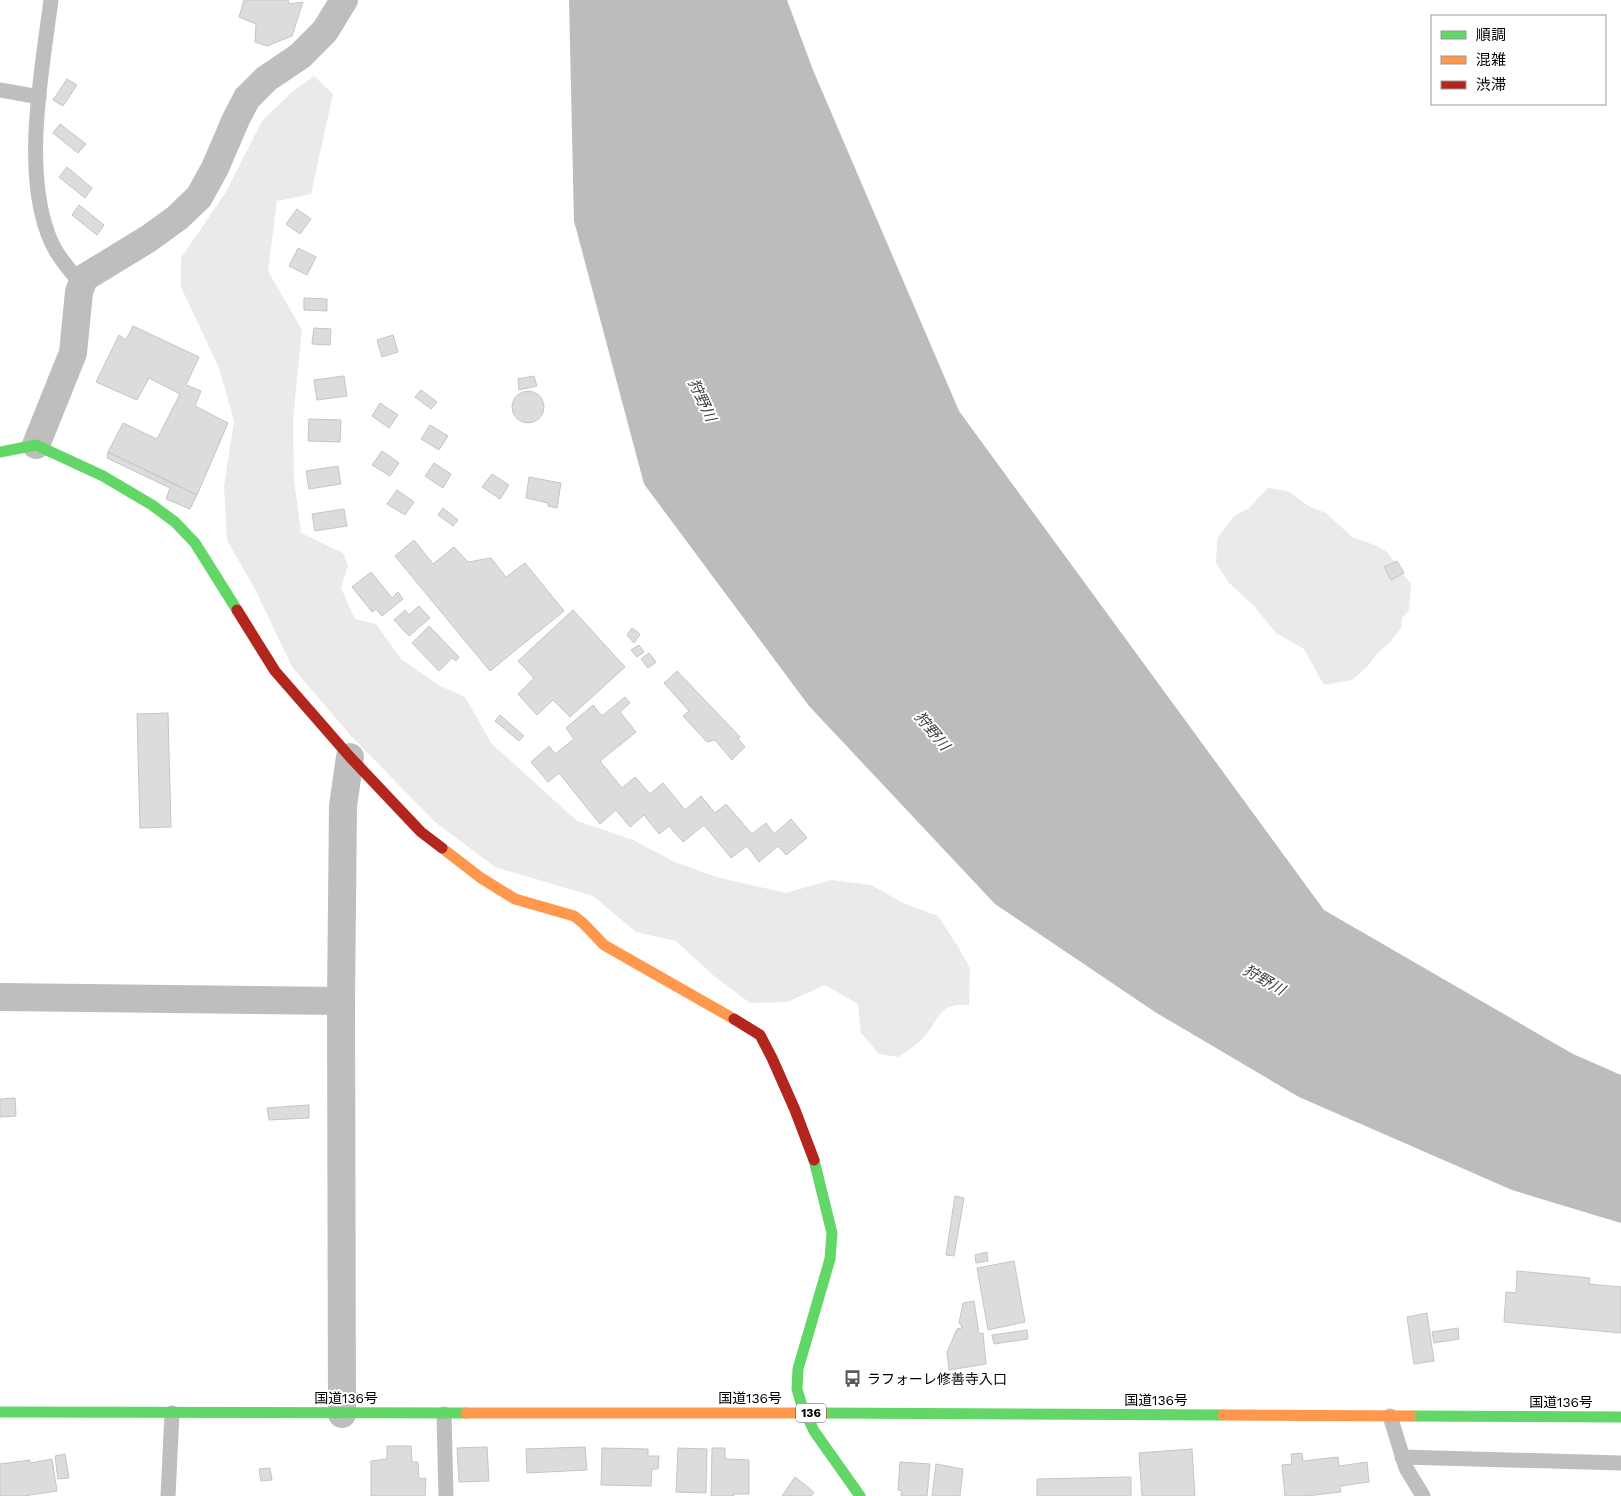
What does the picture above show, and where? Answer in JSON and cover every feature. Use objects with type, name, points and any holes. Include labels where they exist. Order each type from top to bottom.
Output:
[{"type":"main road","points":[[0,452],[36,445],[103,476],[152,505],[175,522],[195,543],[275,670],[350,758],[421,832],[481,878],[515,899],[574,916],[604,945],[760,1035],[791,1101],[814,1163],[832,1233],[830,1259],[798,1370],[797,1388],[805,1413],[824,1447],[860,1496]]},
{"type":"main road","name":"国道136号","points":[[0,1412],[342,1414],[805,1413],[1621,1418]]},
{"type":"street","points":[[36,445],[72,353],[79,292],[84,278],[148,239],[177,218],[198,197],[215,168],[236,118],[248,98],[266,79],[300,56],[325,31],[344,0]]},
{"type":"street","points":[[342,1414],[341,1001],[343,806],[350,758]]},
{"type":"street","points":[[0,997],[341,1001]]},
{"type":"lane","points":[[51,0],[39,96],[36,160],[39,200],[48,234],[60,260],[82,284]]},
{"type":"lane","points":[[0,90],[39,96]]},
{"type":"lane","points":[[168,1496],[172,1413]]},
{"type":"lane","points":[[444,1414],[446,1496]]},
{"type":"lane","points":[[1390,1416],[1406,1468],[1423,1496]]},
{"type":"lane","points":[[1402,1457],[1621,1463]]},
{"type":"shaded area","points":[[314,76],[333,94],[311,194],[277,201],[268,271],[302,330],[293,420],[294,480],[301,533],[343,553],[348,565],[341,588],[355,619],[376,624],[401,659],[440,686],[465,697],[491,743],[577,821],[633,840],[675,862],[716,877],[786,893],[831,880],[871,885],[903,903],[938,916],[970,968],[969,1005],[951,1006],[946,1009],[921,1040],[898,1057],[879,1054],[861,1033],[858,1004],[825,985],[787,1002],[750,1003],[714,976],[676,941],[636,932],[593,896],[495,867],[435,822],[351,736],[292,667],[256,591],[227,540],[224,486],[234,421],[219,368],[181,287],[181,258],[226,192],[262,121],[292,92]]},
{"type":"shaded area","points":[[1268,488],[1288,491],[1310,507],[1326,513],[1352,537],[1377,546],[1387,552],[1411,584],[1409,610],[1402,618],[1401,628],[1367,667],[1352,680],[1324,685],[1304,649],[1276,633],[1254,606],[1229,583],[1216,563],[1217,539],[1234,516],[1249,508]]},
{"type":"water","name":"狩野川","points":[[569,0],[787,0],[813,70],[959,411],[1324,910],[1573,1054],[1621,1075],[1621,1223],[1512,1190],[1299,1097],[1155,1012],[995,904],[809,706],[644,484],[574,221]]},
{"type":"building","points":[[244,0],[288,0],[289,4],[303,2],[292,36],[267,46],[255,42],[256,24],[239,17]]},
{"type":"building","points":[[67,79],[77,85],[63,106],[53,100]]},
{"type":"building","points":[[60,124],[86,144],[78,153],[53,133]]},
{"type":"building","points":[[67,167],[92,188],[85,198],[59,177]]},
{"type":"building","points":[[79,205],[104,225],[97,235],[72,215]]},
{"type":"building","points":[[297,209],[311,219],[300,234],[286,224]]},
{"type":"building","points":[[298,248],[316,257],[307,275],[289,266]]},
{"type":"building","points":[[304,298],[327,299],[327,311],[304,310]]},
{"type":"building","points":[[133,326],[199,357],[186,385],[201,391],[195,406],[228,423],[197,495],[108,452],[123,423],[157,439],[180,394],[149,378],[137,400],[96,382],[119,335],[126,340]]},
{"type":"building","points":[[314,328],[331,329],[330,345],[312,344]]},
{"type":"building","points":[[393,335],[398,352],[382,357],[377,340]]},
{"type":"building","points":[[344,376],[347,396],[317,400],[314,380]]},
{"type":"building","points":[[534,376],[537,386],[519,390],[518,379]]},
{"type":"building","points":[[421,390],[437,402],[431,409],[415,397]]},
{"type":"building","points":[[528,391],[534,392],[539,396],[543,401],[543,413],[539,418],[534,422],[528,423],[522,422],[517,418],[513,413],[512,407],[513,401],[517,396],[522,392]]},
{"type":"building","points":[[380,403],[398,415],[389,428],[372,416]]},
{"type":"building","points":[[309,419],[341,420],[340,442],[308,441]]},
{"type":"building","points":[[430,425],[448,436],[439,450],[421,439]]},
{"type":"building","points":[[382,451],[399,463],[390,476],[372,465]]},
{"type":"building","points":[[108,452],[197,495],[190,509],[166,499],[170,488],[107,458]]},
{"type":"building","points":[[434,463],[451,474],[443,488],[425,476]]},
{"type":"building","points":[[338,466],[341,484],[309,489],[306,471]]},
{"type":"building","points":[[492,474],[509,485],[500,499],[482,487]]},
{"type":"building","points":[[529,477],[561,483],[557,508],[548,506],[548,503],[526,498]]},
{"type":"building","points":[[397,490],[414,502],[405,515],[387,504]]},
{"type":"building","points":[[443,508],[458,520],[453,526],[438,515]]},
{"type":"building","points":[[344,509],[347,526],[315,531],[312,514]]},
{"type":"building","points":[[414,540],[433,564],[454,547],[468,562],[491,558],[506,577],[525,563],[564,611],[490,671],[395,556]]},
{"type":"building","points":[[1397,561],[1404,573],[1391,580],[1384,567]]},
{"type":"building","points":[[371,572],[392,598],[398,592],[403,599],[382,616],[376,609],[372,612],[352,587]]},
{"type":"building","points":[[419,606],[430,618],[409,636],[394,620],[405,610],[409,615]]},
{"type":"building","points":[[573,610],[625,667],[570,717],[553,700],[537,715],[518,694],[534,678],[518,661]]},
{"type":"building","points":[[429,626],[459,657],[456,661],[452,658],[439,671],[412,643]]},
{"type":"building","points":[[632,628],[640,634],[634,643],[627,635]]},
{"type":"building","points":[[639,645],[644,652],[637,657],[631,650]]},
{"type":"building","points":[[649,653],[656,662],[648,668],[641,659]]},
{"type":"building","points":[[677,671],[740,737],[738,739],[745,747],[732,760],[715,740],[707,742],[683,716],[689,711],[664,683]]},
{"type":"building","points":[[625,697],[630,703],[620,712],[636,732],[600,761],[622,788],[635,777],[650,794],[663,783],[685,810],[701,796],[715,813],[726,804],[752,834],[766,823],[774,834],[791,819],[807,838],[786,855],[778,846],[759,862],[747,846],[731,858],[704,825],[683,842],[669,826],[659,834],[644,815],[630,827],[616,810],[600,824],[559,773],[548,782],[531,762],[549,746],[555,754],[574,739],[566,728],[593,705],[602,716]]},
{"type":"building","points":[[168,713],[171,827],[140,828],[137,714]]},
{"type":"building","points":[[500,715],[524,736],[519,741],[495,721]]},
{"type":"building","points":[[15,1098],[16,1116],[0,1117],[0,1099]]},
{"type":"building","points":[[309,1105],[309,1118],[269,1120],[267,1108]]},
{"type":"building","points":[[955,1196],[964,1198],[954,1256],[946,1255]]},
{"type":"building","points":[[987,1252],[988,1261],[976,1263],[975,1255]]},
{"type":"building","points":[[1014,1261],[1025,1322],[988,1330],[977,1268]]},
{"type":"building","points":[[1517,1271],[1590,1278],[1589,1284],[1621,1287],[1621,1333],[1504,1322],[1506,1292],[1516,1293]]},
{"type":"building","points":[[974,1301],[979,1334],[983,1333],[986,1364],[949,1370],[947,1352],[957,1329],[962,1328],[959,1323],[963,1303]]},
{"type":"building","points":[[1427,1313],[1434,1361],[1414,1364],[1407,1317]]},
{"type":"building","points":[[1458,1328],[1459,1339],[1434,1343],[1432,1332]]},
{"type":"building","points":[[1027,1330],[1028,1339],[994,1344],[992,1335]]},
{"type":"building","points":[[387,1446],[411,1446],[412,1462],[418,1462],[419,1479],[426,1478],[425,1496],[371,1496],[371,1461],[387,1459]]},
{"type":"building","points":[[487,1447],[489,1481],[459,1482],[457,1448]]},
{"type":"building","points":[[585,1447],[587,1470],[527,1473],[526,1449]]},
{"type":"building","points":[[602,1448],[648,1449],[648,1456],[659,1456],[658,1469],[652,1469],[651,1486],[601,1485]]},
{"type":"building","points":[[678,1448],[707,1449],[706,1493],[676,1492]]},
{"type":"building","points":[[712,1448],[725,1448],[725,1459],[749,1460],[749,1494],[711,1496]]},
{"type":"building","points":[[1192,1449],[1195,1496],[1142,1496],[1139,1453]]},
{"type":"building","points":[[1302,1453],[1303,1461],[1338,1457],[1339,1466],[1367,1462],[1369,1482],[1340,1486],[1341,1492],[1285,1496],[1282,1465],[1292,1464],[1291,1454]]},
{"type":"building","points":[[65,1454],[69,1478],[58,1479],[55,1456]]},
{"type":"building","points":[[52,1459],[57,1491],[24,1496],[0,1496],[0,1464],[30,1460],[30,1463]]},
{"type":"building","points":[[900,1462],[930,1464],[927,1496],[901,1496],[902,1491],[898,1490]]},
{"type":"building","points":[[936,1464],[963,1469],[960,1496],[932,1496]]},
{"type":"building","points":[[270,1468],[272,1480],[261,1481],[259,1469]]},
{"type":"building","points":[[795,1477],[814,1492],[811,1496],[782,1496]]},
{"type":"building","points":[[1131,1477],[1131,1496],[1037,1496],[1037,1479]]},
{"type":"traffic: fast","points":[[0,452],[36,445],[103,476],[152,505],[175,522],[195,543],[237,610]]},
{"type":"traffic: fast","points":[[814,1160],[832,1233],[830,1259],[798,1369],[797,1389],[801,1403],[814,1431],[860,1496]]},
{"type":"traffic: fast","points":[[0,1412],[466,1413]]},
{"type":"traffic: fast","points":[[823,1413],[1223,1415]]},
{"type":"traffic: fast","points":[[1411,1416],[1621,1417]]},
{"type":"traffic: slow","points":[[442,848],[481,878],[515,899],[574,916],[604,945],[734,1019]]},
{"type":"traffic: slow","points":[[466,1413],[823,1413]]},
{"type":"traffic: slow","points":[[1223,1415],[1411,1416]]},
{"type":"traffic: jam","points":[[237,610],[275,671],[350,757],[421,832],[442,848]]},
{"type":"traffic: jam","points":[[734,1019],[760,1035],[795,1110],[814,1160]]},
{"type":"place","name":"ラフォーレ修善寺入口","points":[[853,1379]]}]
